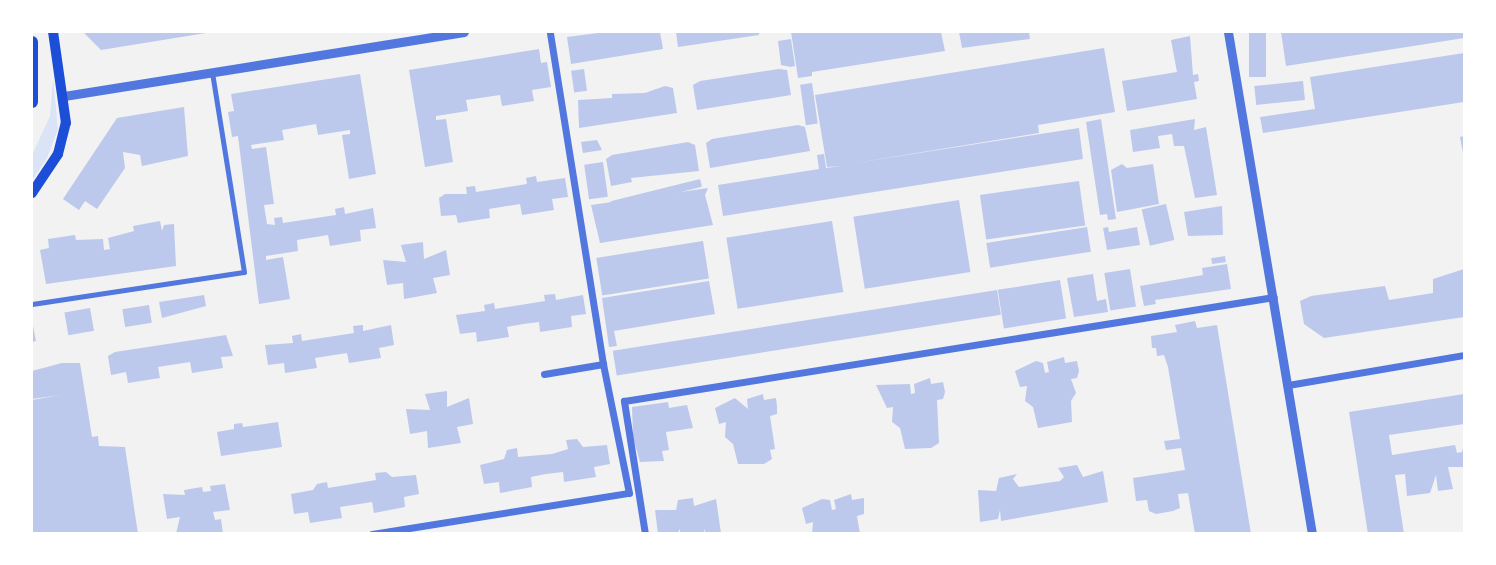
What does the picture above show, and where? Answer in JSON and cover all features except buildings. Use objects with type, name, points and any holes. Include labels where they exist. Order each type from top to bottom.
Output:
[{"type":"main road","points":[[32,193],[61,145],[66,123],[53,32]]},
{"type":"main road","points":[[32,42],[32,102]]},
{"type":"street","points":[[64,96],[464,32]]},
{"type":"street","points":[[372,534],[629,493],[603,364],[550,32]]},
{"type":"street","points":[[1228,32],[1312,534]]},
{"type":"street","points":[[32,304],[244,272],[212,73]]},
{"type":"street","points":[[645,534],[624,401],[1274,297]]},
{"type":"street","points":[[1288,385],[1465,355]]},
{"type":"street","points":[[544,374],[603,364]]},
{"type":"shaded area","points":[[53,79],[58,129],[47,158],[32,181],[32,155],[50,116]]}]
